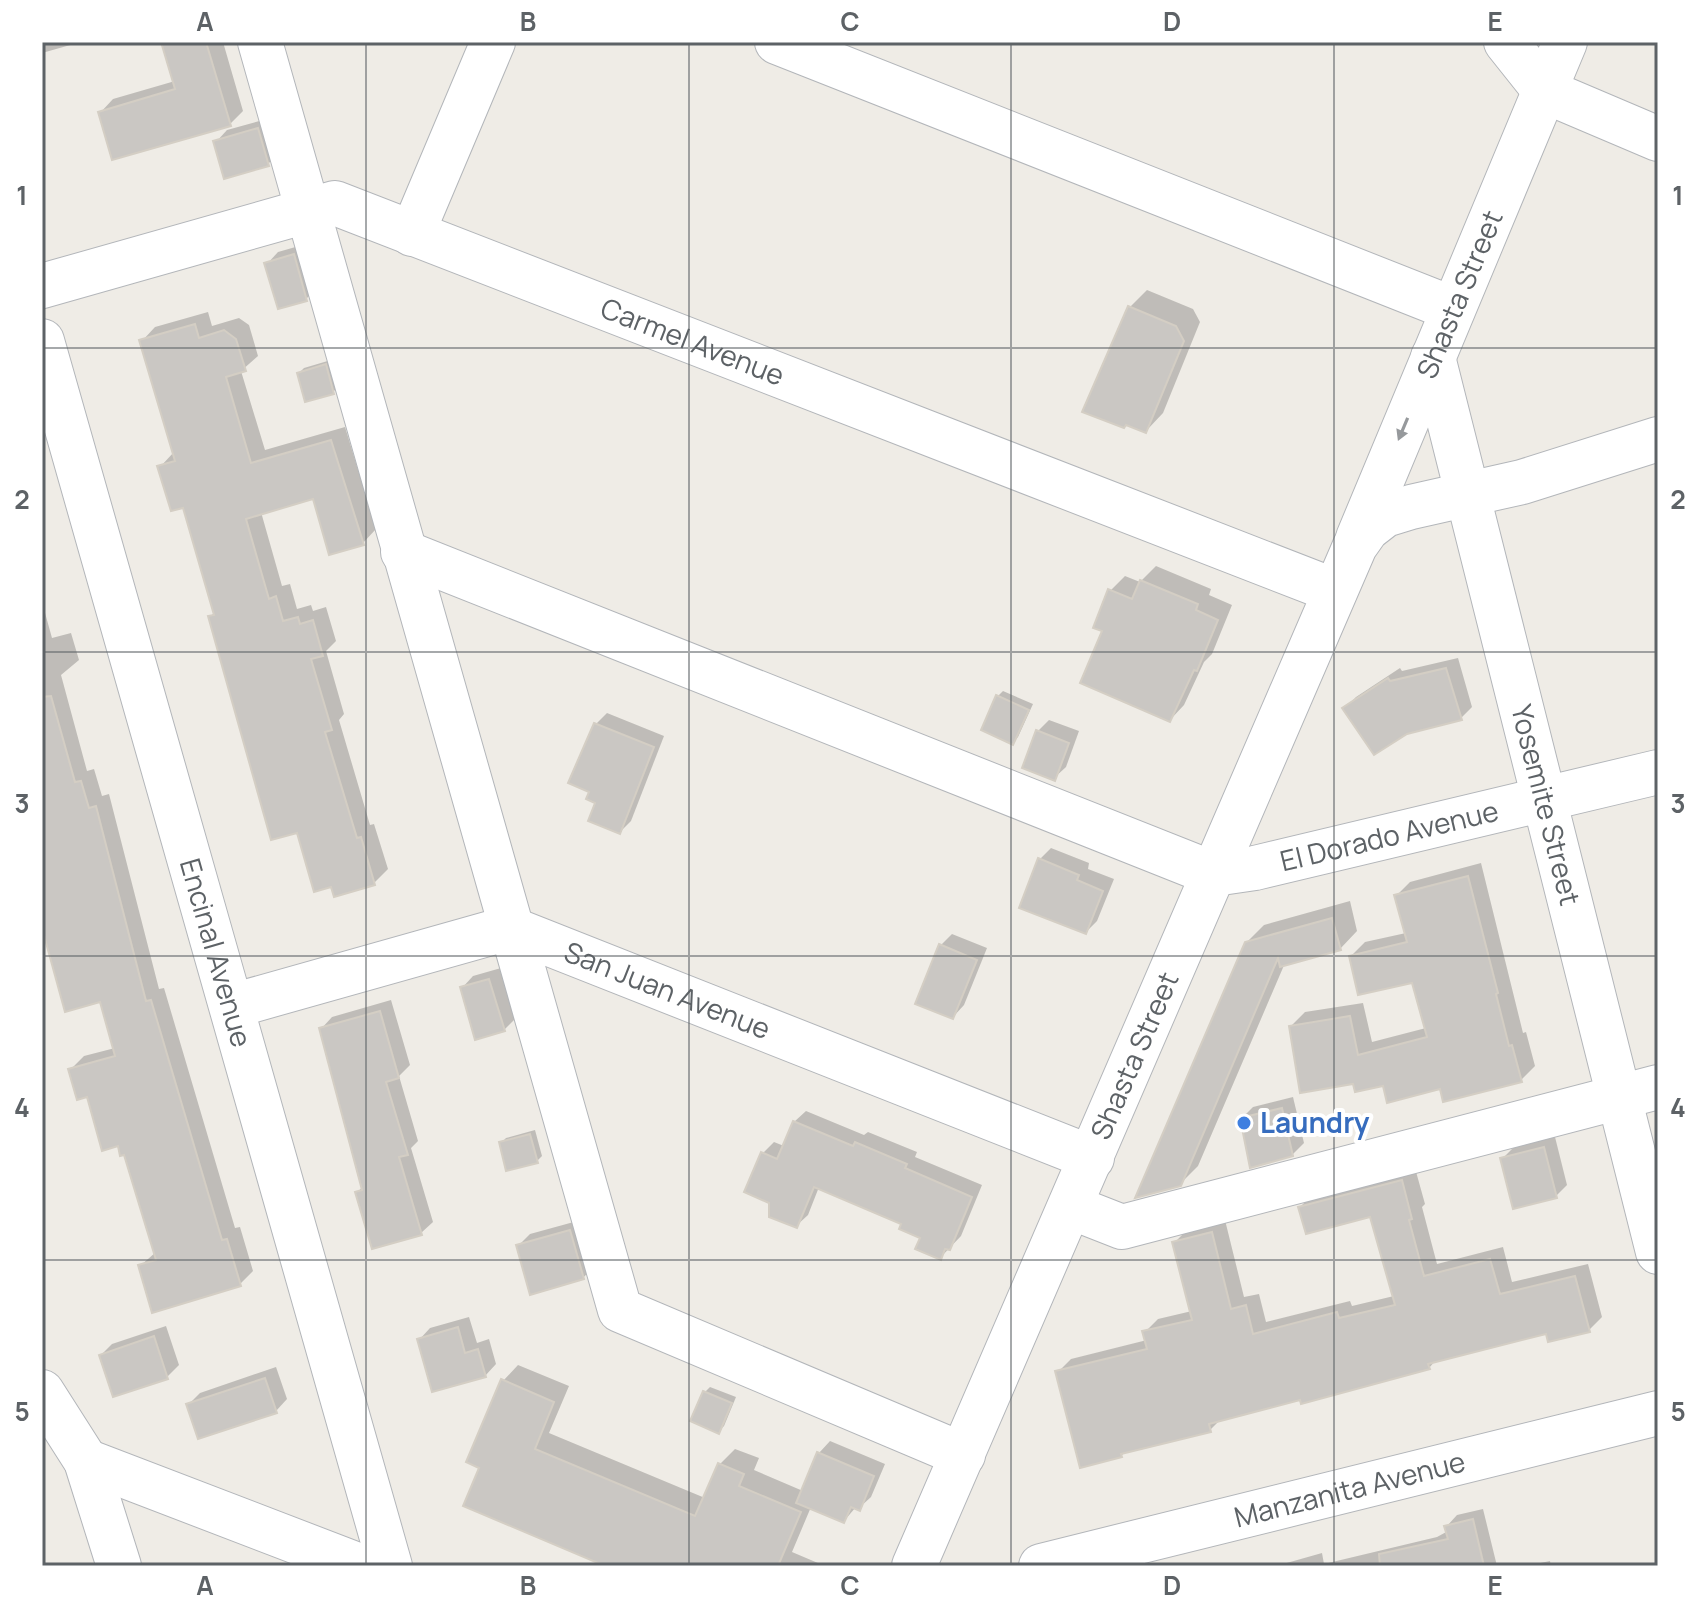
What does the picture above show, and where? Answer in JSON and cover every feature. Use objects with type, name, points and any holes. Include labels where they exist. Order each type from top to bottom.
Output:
[{"type":"street","points":[[260,42],[509,928],[620,1310],[963,1455]]},
{"type":"street","points":[[412,234],[493,42]]},
{"type":"street","points":[[777,42],[1453,309]]},
{"type":"street","points":[[1506,42],[1545,91],[1658,139]]},
{"type":"street","name":"Shasta Street","points":[[914,1566],[1355,546],[1565,42]]},
{"type":"street","name":"Carmel Avenue","points":[[42,286],[335,203],[1335,591]]},
{"type":"street","name":"Encinal Avenue","points":[[42,341],[390,1566]]},
{"type":"street","name":"Yosemite Street","points":[[1433,357],[1545,800],[1638,1092],[1658,1252]]},
{"type":"street","name":"Shasta Street","points":[[1355,546],[1367,529],[1385,515],[1522,482],[1658,439]]},
{"type":"street","points":[[403,552],[1214,874]]},
{"type":"street","name":"El Dorado Avenue","points":[[1214,874],[1255,868],[1658,772]]},
{"type":"street","points":[[232,1006],[509,928]]},
{"type":"street","name":"San Juan Avenue","points":[[509,928],[1092,1158]]},
{"type":"street","points":[[1071,1207],[1122,1227],[1638,1092]]},
{"type":"street","points":[[42,1392],[86,1461],[119,1566]]},
{"type":"street","name":"Manzanita Avenue","points":[[1041,1566],[1658,1413]]},
{"type":"street","points":[[86,1461],[360,1566]]},
{"type":"building","points":[[161,42],[206,42],[231,126],[112,160],[98,112],[175,89]]},
{"type":"building","points":[[258,128],[269,166],[224,179],[213,141]]},
{"type":"building","points":[[294,254],[307,301],[278,309],[264,263]]},
{"type":"building","points":[[1128,306],[1176,326],[1184,341],[1146,433],[1082,412]]},
{"type":"building","points":[[195,324],[199,338],[224,330],[236,339],[246,371],[226,377],[251,463],[331,440],[364,545],[329,555],[313,499],[246,519],[269,599],[276,596],[283,621],[298,617],[300,624],[313,620],[323,656],[311,659],[332,730],[325,732],[357,838],[361,837],[375,885],[334,897],[331,887],[314,892],[297,833],[271,840],[208,616],[214,615],[183,508],[171,511],[157,466],[175,461],[139,340]]},
{"type":"building","points":[[326,364],[334,394],[305,402],[297,373]]},
{"type":"building","points":[[1140,580],[1198,604],[1196,610],[1218,620],[1197,671],[1194,670],[1170,722],[1080,683],[1102,631],[1093,628],[1108,589],[1132,599]]},
{"type":"building","points":[[1446,668],[1462,720],[1407,734],[1374,755],[1342,708],[1388,678],[1390,681]]},
{"type":"building","points":[[996,695],[1029,710],[1013,745],[981,730]]},
{"type":"building","points":[[51,696],[75,782],[81,781],[89,808],[96,806],[146,1001],[151,1000],[222,1240],[227,1239],[241,1286],[152,1313],[138,1265],[156,1260],[124,1155],[120,1156],[118,1146],[102,1151],[87,1097],[77,1100],[68,1069],[115,1056],[100,1002],[65,1012],[42,928],[42,697]]},
{"type":"building","points":[[594,723],[654,747],[620,834],[588,821],[595,803],[586,799],[589,792],[568,783]]},
{"type":"building","points":[[1036,730],[1069,743],[1055,781],[1022,768]]},
{"type":"building","points":[[1038,858],[1079,875],[1077,880],[1103,891],[1086,934],[1019,908]]},
{"type":"building","points":[[1468,876],[1509,1046],[1512,1045],[1522,1082],[1443,1102],[1440,1089],[1387,1103],[1383,1086],[1355,1092],[1353,1084],[1300,1093],[1289,1026],[1350,1016],[1358,1055],[1427,1037],[1412,983],[1358,995],[1349,956],[1407,942],[1394,895]]},
{"type":"building","points":[[1332,918],[1341,950],[1280,967],[1278,958],[1181,1186],[1135,1198],[1245,942]]},
{"type":"building","points":[[939,944],[977,960],[953,1019],[915,1004]]},
{"type":"building","points":[[489,979],[505,1031],[475,1040],[460,987]]},
{"type":"building","points":[[380,1011],[399,1078],[386,1082],[408,1155],[399,1157],[422,1235],[372,1249],[355,1192],[362,1190],[319,1028]]},
{"type":"building","points":[[1282,1108],[1293,1156],[1250,1168],[1240,1118]]},
{"type":"building","points":[[793,1121],[907,1164],[905,1168],[972,1197],[950,1250],[945,1249],[941,1260],[915,1249],[920,1238],[899,1229],[901,1224],[814,1187],[797,1228],[769,1217],[769,1203],[744,1192],[761,1152],[777,1159]]},
{"type":"building","points":[[530,1134],[538,1163],[506,1171],[499,1142]]},
{"type":"building","points":[[1544,1147],[1557,1198],[1513,1209],[1500,1158]]},
{"type":"building","points":[[1402,1180],[1424,1276],[1490,1259],[1500,1294],[1575,1276],[1590,1332],[1548,1342],[1546,1334],[1428,1364],[1430,1369],[1301,1404],[1300,1400],[1209,1424],[1211,1432],[1121,1454],[1122,1457],[1080,1468],[1055,1371],[1147,1349],[1142,1331],[1192,1320],[1172,1242],[1212,1232],[1231,1309],[1246,1305],[1253,1334],[1337,1312],[1339,1318],[1395,1305],[1370,1217],[1306,1234],[1298,1207]]},
{"type":"building","points":[[570,1230],[584,1279],[530,1295],[516,1245]]},
{"type":"building","points":[[458,1327],[465,1353],[478,1349],[486,1377],[432,1392],[417,1339]]},
{"type":"building","points":[[154,1336],[168,1379],[113,1397],[99,1355]]},
{"type":"building","points":[[265,1378],[277,1413],[198,1439],[186,1404]]},
{"type":"building","points":[[501,1379],[554,1402],[535,1449],[695,1516],[718,1463],[744,1474],[739,1486],[801,1512],[778,1566],[605,1566],[463,1506],[479,1468],[466,1462]]},
{"type":"building","points":[[703,1391],[732,1403],[719,1434],[690,1421]]},
{"type":"building","points":[[817,1452],[874,1476],[860,1511],[851,1507],[844,1523],[796,1503]]},
{"type":"building","points":[[1473,1519],[1484,1566],[1380,1566],[1379,1554],[1448,1539],[1444,1526]]},
{"type":"place","name":"Laundry","points":[[1244,1123]]}]
